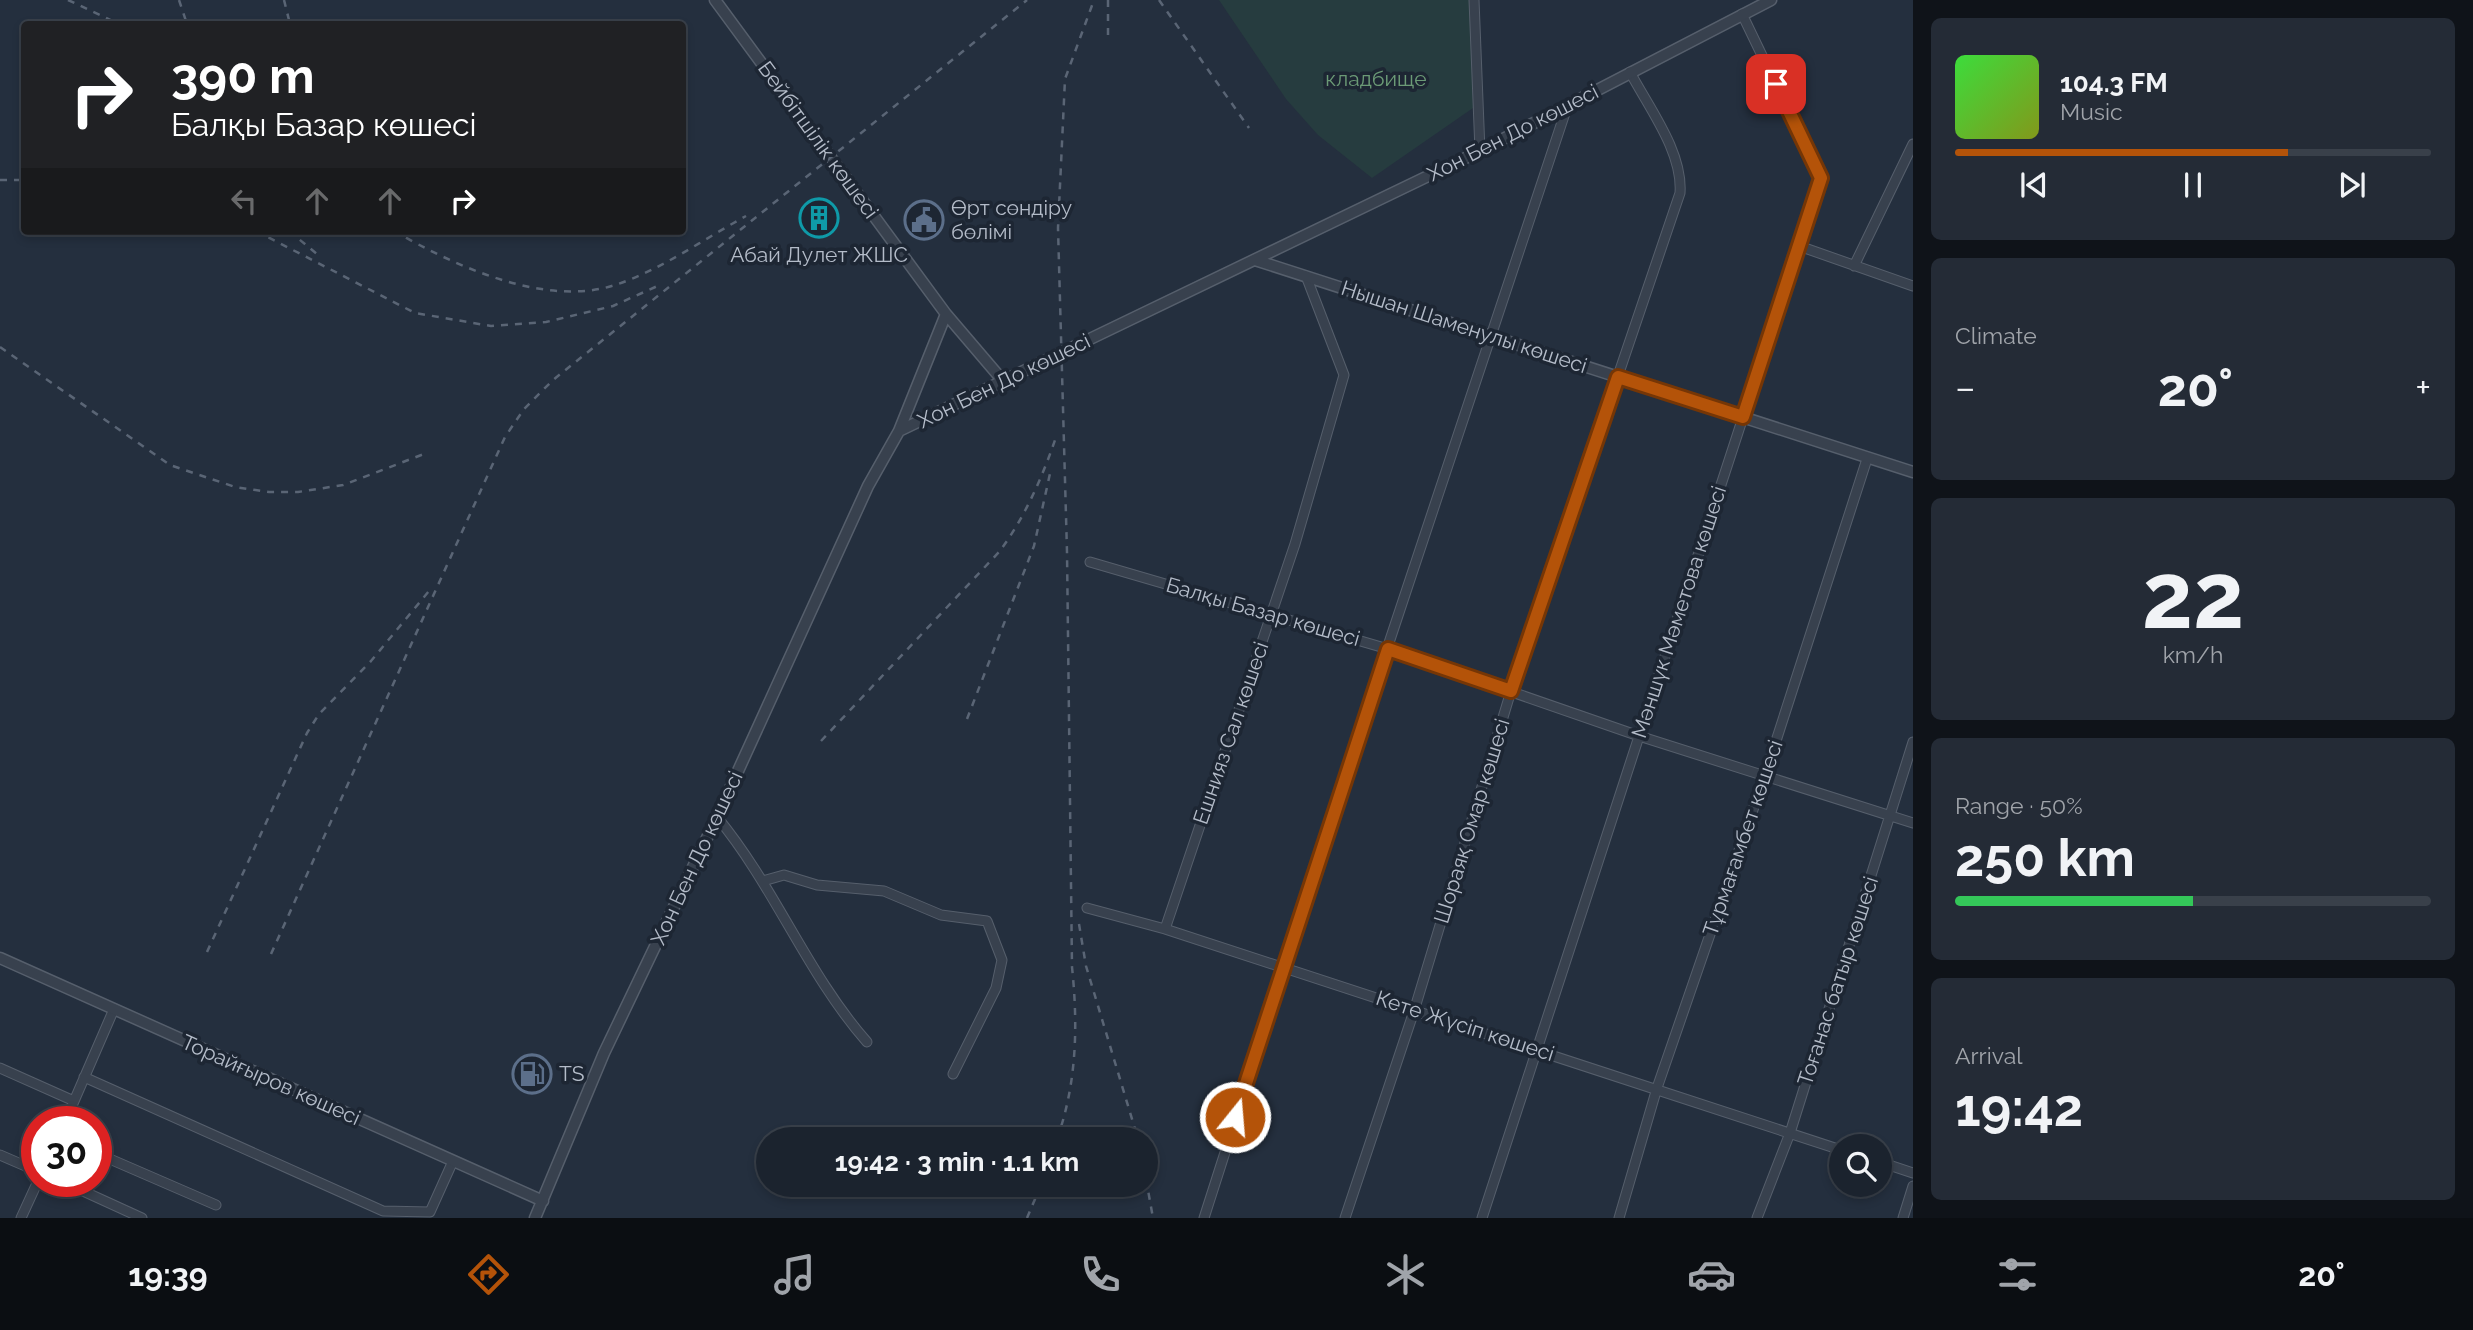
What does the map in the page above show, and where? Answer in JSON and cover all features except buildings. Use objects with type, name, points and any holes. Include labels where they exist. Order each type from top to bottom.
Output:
[{"type":"street","name":"Бейбітшілік көшесі","points":[[715,0],[946,314],[1004,382]]},
{"type":"street","points":[[1475,0],[1480,151]]},
{"type":"street","name":"Хон Бен До көшесі","points":[[535,1218],[604,1053],[717,817],[868,486],[899,431],[1480,151],[1772,0]]},
{"type":"street","name":"Мәншүк Мәметова көшесі","points":[[1482,1218],[1821,178],[1742,14]]},
{"type":"street","name":"Шораяқ Омар көшесі","points":[[1345,1218],[1414,1011],[1511,691],[1680,193],[1682,176],[1630,72]]},
{"type":"street","points":[[1203,1218],[1283,967],[1567,107]]},
{"type":"street","points":[[1854,266],[1913,144]]},
{"type":"street","points":[[1799,246],[1913,286]]},
{"type":"street","name":"Нышан Шаменулы көшесі","points":[[1255,260],[1913,472]]},
{"type":"street","name":"Ешнияз Сал көшесі","points":[[1165,929],[1295,544],[1344,375],[1306,276]]},
{"type":"street","points":[[899,431],[946,314]]},
{"type":"street","name":"Тұрмағамбет көшесі","points":[[1619,1218],[1657,1088],[1765,775],[1867,459]]},
{"type":"street","name":"Балқы Базар көшесі","points":[[1090,562],[1388,649],[1639,736],[1913,823]]},
{"type":"street","name":"Тоғанас батыр көшесі","points":[[1757,1218],[1790,1133],[1913,742]]},
{"type":"street","points":[[717,817],[763,881],[847,1019],[867,1042]]},
{"type":"street","points":[[763,881],[784,875],[817,885],[884,891],[941,915],[987,921],[1002,960],[996,988],[953,1074]]},
{"type":"street","name":"Кете Жүсіп көшесі","points":[[1087,908],[1165,929],[1829,1146]]},
{"type":"street","name":"Торайғыров көшесі","points":[[0,958],[543,1201]]},
{"type":"street","points":[[72,1106],[114,1009]]},
{"type":"street","points":[[0,1068],[74,1101]]},
{"type":"street","points":[[85,1077],[383,1211],[430,1212],[453,1161]]},
{"type":"street","points":[[0,1155],[21,1164]]},
{"type":"street","points":[[112,1160],[216,1205]]},
{"type":"street","points":[[1892,1166],[1913,1173]]},
{"type":"street","points":[[1903,1218],[1913,1186]]},
{"type":"street","points":[[21,1218],[31,1197]]},
{"type":"street","points":[[96,1197],[142,1218]]},
{"type":"green space","name":"кладбище","points":[[1219,0],[1470,0],[1473,108],[1372,178],[1318,135],[1286,99]]},
{"type":"railway","points":[[68,0],[113,21]]},
{"type":"railway","points":[[179,0],[186,21]]},
{"type":"railway","points":[[284,0],[289,21]]},
{"type":"railway","points":[[271,954],[505,437],[524,409],[553,380],[1027,0]]},
{"type":"railway","points":[[1061,1127],[1072,1075],[1075,1010],[1058,228],[1065,79],[1094,0]]},
{"type":"railway","points":[[1108,0],[1108,42]]},
{"type":"railway","points":[[1159,0],[1249,128]]},
{"type":"railway","points":[[0,180],[21,180]]},
{"type":"railway","points":[[401,235],[445,258],[502,280],[562,291],[590,290],[618,284],[651,270],[746,216]]},
{"type":"railway","points":[[264,235],[415,313],[491,326],[546,322],[613,306],[662,284]]},
{"type":"railway","points":[[294,235],[317,254]]},
{"type":"railway","points":[[0,347],[170,465],[235,487],[269,492],[298,492],[343,485],[424,454]]},
{"type":"railway","points":[[821,741],[999,552],[1032,498],[1055,440]]},
{"type":"railway","points":[[967,719],[1034,546],[1051,469]]},
{"type":"railway","points":[[207,952],[307,733],[319,714],[371,661],[429,591]]},
{"type":"railway","points":[[1079,924],[1086,966],[1134,1127]]},
{"type":"railway","points":[[1027,1218],[1036,1197]]},
{"type":"railway","points":[[1149,1197],[1153,1218]]},
{"type":"place","name":"Абай Дулет ЖШС","points":[[819,218]]},
{"type":"place","name":"Өрт сөндіру бөлімі","points":[[924,220]]},
{"type":"place","name":"TS","points":[[532,1074]]},
{"type":"route","points":[[1235,1117],[1388,649],[1511,691],[1618,377],[1743,417],[1821,178],[1776,84]]}]
